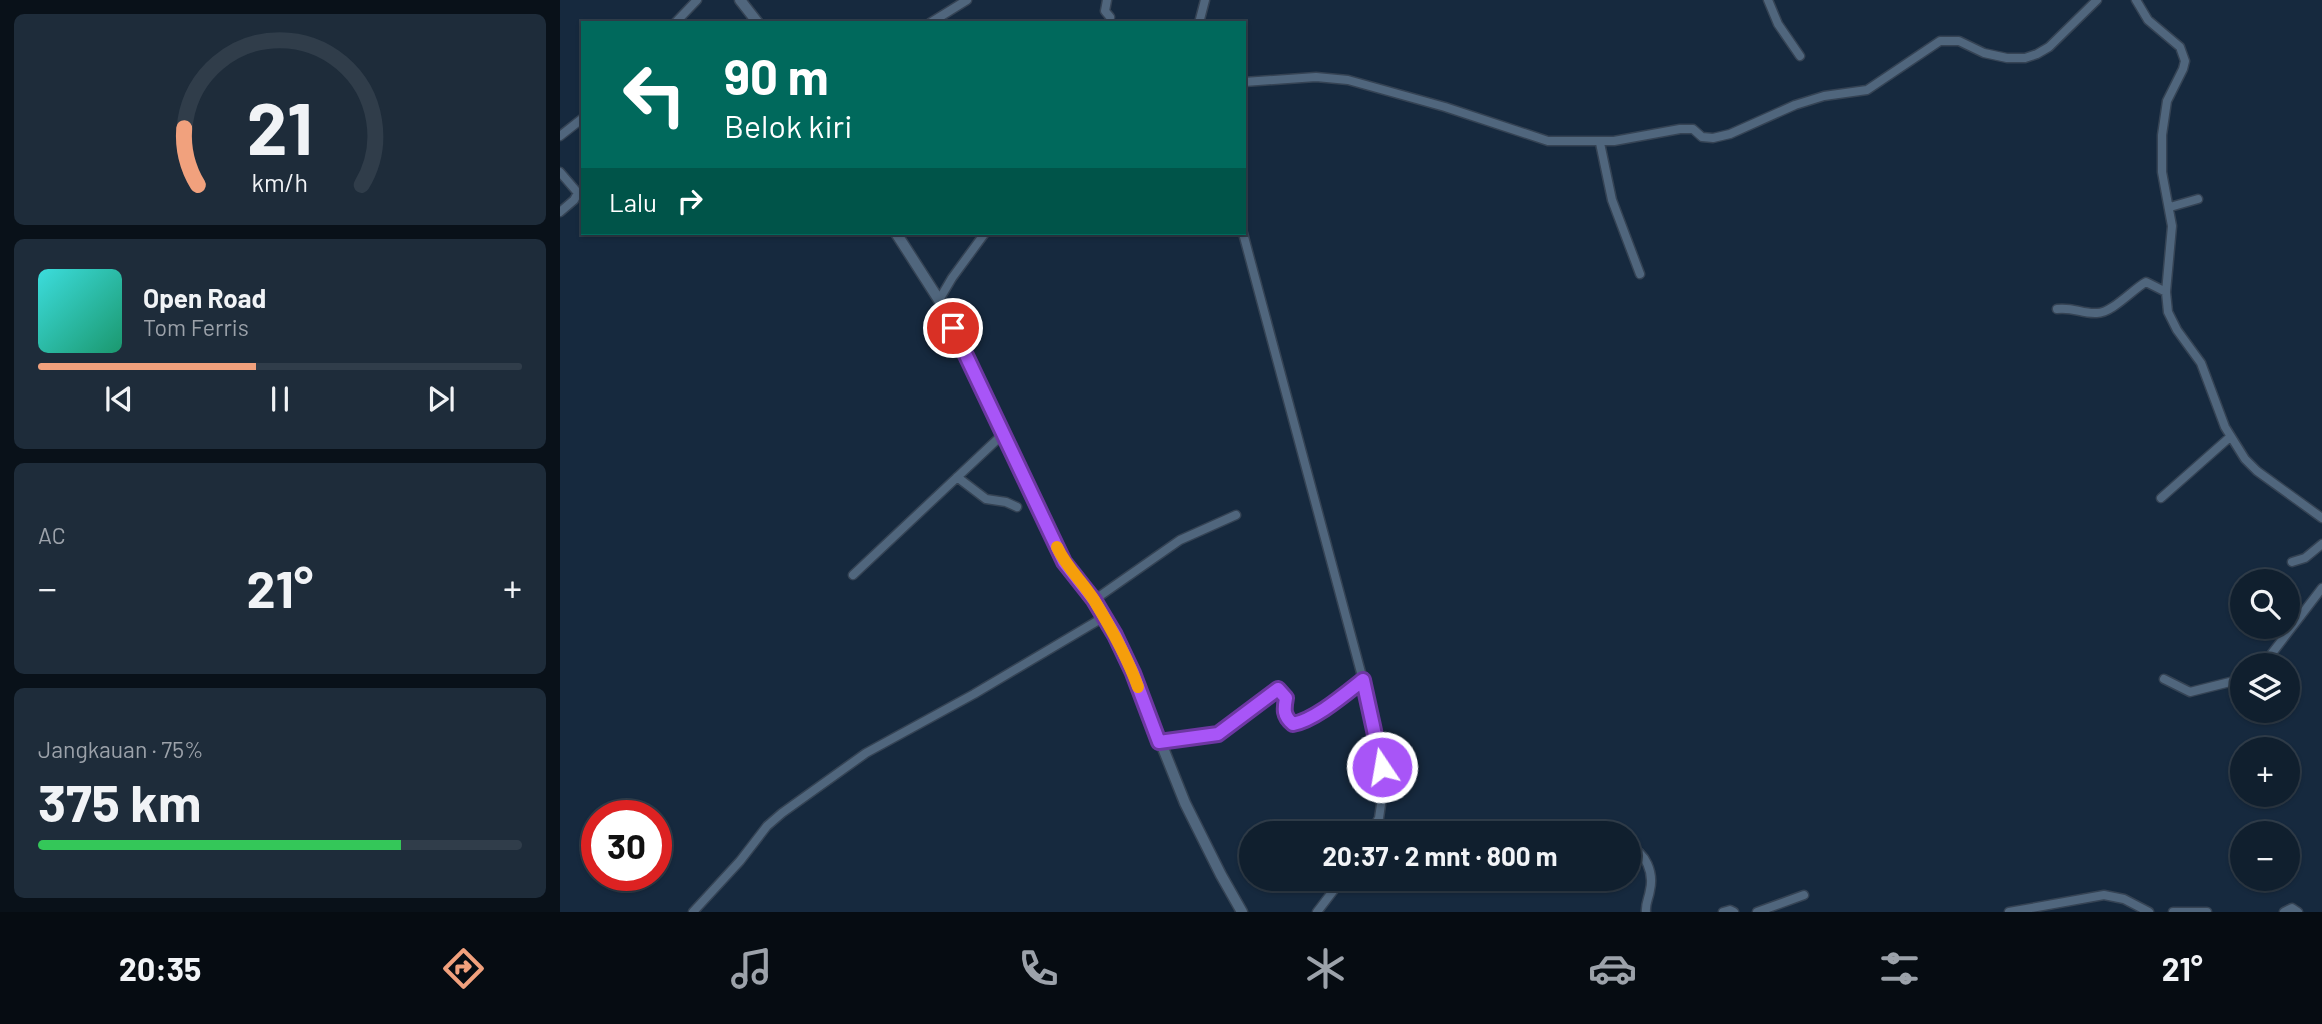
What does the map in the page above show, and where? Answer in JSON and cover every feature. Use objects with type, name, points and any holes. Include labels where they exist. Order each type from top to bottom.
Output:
[{"type":"street","points":[[677,21],[697,0]]},
{"type":"street","points":[[740,0],[756,21]]},
{"type":"street","points":[[933,21],[967,0]]},
{"type":"street","points":[[1107,0],[1105,10],[1110,17]]},
{"type":"street","points":[[1200,21],[1205,0]]},
{"type":"street","points":[[1768,0],[1778,24],[1800,56]]},
{"type":"street","points":[[1246,82],[1316,77],[1348,80],[1445,107],[1548,141],[1600,143],[1680,129],[1693,129],[1702,137],[1722,137],[1795,105],[1824,96],[1867,89],[1940,41],[1959,41],[1994,56],[2025,58],[2049,47],[2097,0]]},
{"type":"street","points":[[2136,0],[2148,20],[2180,47],[2185,61],[2167,101],[2162,135],[2162,172],[2172,226],[2166,292],[2168,312],[2201,363],[2230,437],[2245,459],[2257,471],[2322,518]]},
{"type":"street","points":[[560,136],[581,120]]},
{"type":"street","points":[[1600,143],[1612,200],[1640,274]]},
{"type":"street","points":[[560,172],[578,193],[574,201],[560,212]]},
{"type":"street","points":[[2170,207],[2198,199]]},
{"type":"street","points":[[897,235],[939,300],[1064,562],[1094,600],[1133,673],[1191,815],[1242,912]]},
{"type":"street","points":[[939,300],[984,235]]},
{"type":"street","points":[[1244,235],[1363,680],[1382,767],[1383,791],[1377,821]]},
{"type":"street","points":[[2057,309],[2070,307],[2100,313],[2146,282],[2166,292]]},
{"type":"street","points":[[853,575],[1002,435]]},
{"type":"street","points":[[2161,498],[2230,437]]},
{"type":"street","points":[[957,477],[986,499],[1017,507]]},
{"type":"street","points":[[1094,600],[1180,540],[1236,515]]},
{"type":"street","points":[[2292,562],[2305,558],[2322,544]]},
{"type":"street","points":[[2272,653],[2322,588]]},
{"type":"street","points":[[693,912],[740,861],[767,826],[782,813],[866,753],[974,694],[1104,617]]},
{"type":"street","points":[[2164,679],[2190,692],[2230,682]]},
{"type":"street","points":[[1159,742],[1218,734],[1278,689],[1286,698],[1283,710],[1287,718],[1293,724],[1300,723],[1339,699],[1363,680]]},
{"type":"street","points":[[1641,854],[1650,872],[1651,887],[1646,912]]},
{"type":"street","points":[[1317,912],[1333,891]]},
{"type":"street","points":[[1757,912],[1804,895]]},
{"type":"street","points":[[2009,912],[2044,909],[2075,898],[2104,895],[2124,899],[2149,912]]},
{"type":"street","points":[[2284,912],[2292,908],[2298,912]]},
{"type":"street","points":[[1723,912],[1734,912]]},
{"type":"street","points":[[2173,912],[2207,912]]},
{"type":"slow traffic","points":[[1057,547],[1064,562],[1094,600],[1115,635],[1138,687]]},
{"type":"route","points":[[953,328],[1064,562],[1094,600],[1115,635],[1133,673],[1159,742],[1218,734],[1278,689],[1286,698],[1283,710],[1287,718],[1293,724],[1300,723],[1339,699],[1363,680],[1382,767]]}]
